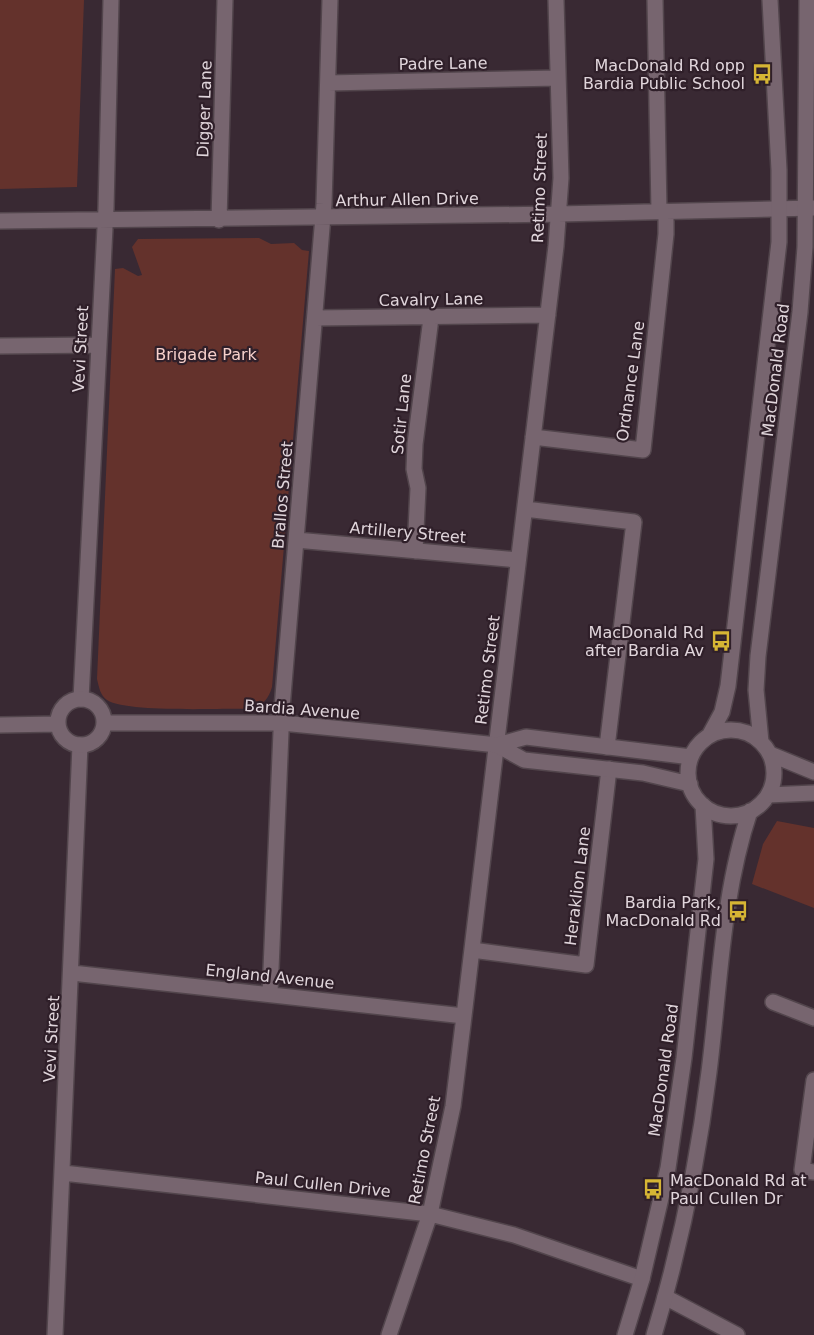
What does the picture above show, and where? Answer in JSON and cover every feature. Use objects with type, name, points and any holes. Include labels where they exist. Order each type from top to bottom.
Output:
[{"type":"street","name":"Vevi Street","points":[[81,699],[99,345],[111,0]]},
{"type":"street","name":"Digger Lane","points":[[219,220],[225,0]]},
{"type":"street","name":"Brallos Street","points":[[270,993],[282,723],[323,218],[330,0]]},
{"type":"street","name":"Retimo Street","points":[[389,1335],[430,1214],[453,1106],[548,315],[558,214],[561,178],[556,0]]},
{"type":"street","name":"Ordnance Lane","points":[[533,437],[643,450],[666,234],[663,211],[655,0]]},
{"type":"street","name":"MacDonald Road","points":[[709,736],[722,712],[728,686],[779,242],[780,208],[770,0]]},
{"type":"street","name":"MacDonald Road","points":[[766,748],[756,690],[758,656],[811,208],[807,0]]},
{"type":"street","name":"Padre Lane","points":[[328,83],[558,78]]},
{"type":"street","name":"Arthur Allen Drive","points":[[0,221],[219,220],[811,208]]},
{"type":"street","name":"Cavalry Lane","points":[[315,318],[548,315]]},
{"type":"street","name":"Sotir Lane","points":[[415,551],[418,488],[414,469],[415,444],[430,318]]},
{"type":"street","points":[[0,346],[99,345]]},
{"type":"street","points":[[525,509],[634,522],[607,747]]},
{"type":"street","name":"Artillery Street","points":[[296,540],[518,560]]},
{"type":"street","points":[[81,699],[95,704],[100,709],[104,723],[94,741],[80,745],[63,736],[58,724],[58,716],[66,704],[81,699]]},
{"type":"street","name":"Bardia Avenue","points":[[104,723],[282,723],[497,745],[526,737],[691,757]]},
{"type":"street","points":[[0,725],[58,724]]},
{"type":"street","points":[[750,811],[726,815],[703,805],[690,784],[688,770],[691,757],[698,745],[709,736],[722,731],[736,730],[750,734],[766,748],[814,772]]},
{"type":"street","name":"Vevi Street","points":[[55,1335],[80,745]]},
{"type":"street","name":"Bardia Avenue","points":[[497,745],[524,760],[643,773],[690,784]]},
{"type":"street","points":[[654,1335],[678,1248],[700,1141],[735,861],[750,811],[768,795],[773,781],[774,767],[766,748]]},
{"type":"street","name":"Heraklion Lane","points":[[472,950],[586,964],[609,769]]},
{"type":"street","points":[[768,795],[814,793]]},
{"type":"street","name":"MacDonald Road","points":[[625,1335],[642,1279],[668,1168],[684,1058],[706,859],[703,805]]},
{"type":"street","name":"England Avenue","points":[[72,973],[464,1016]]},
{"type":"street","points":[[774,1002],[814,1018]]},
{"type":"street","points":[[814,1080],[802,1170],[814,1172]]},
{"type":"street","name":"Paul Cullen Drive","points":[[63,1173],[430,1214],[514,1235],[642,1279]]},
{"type":"street","points":[[665,1297],[737,1335]]},
{"type":"green space","points":[[0,0],[84,0],[77,187],[0,189]]},
{"type":"green space","name":"Brigade Park","points":[[259,238],[271,244],[294,243],[302,250],[309,251],[272,687],[264,702],[248,709],[175,709],[118,704],[103,696],[97,679],[115,269],[123,268],[138,276],[142,275],[132,247],[138,239]]},
{"type":"green space","points":[[777,821],[814,828],[814,908],[752,884],[763,844]]},
{"type":"place","name":"MacDonald Rd opp Bardia Public School","points":[[762,74]]},
{"type":"place","name":"MacDonald Rd after Bardia Av","points":[[721,641]]},
{"type":"place","name":"Bardia Park, MacDonald Rd","points":[[738,911]]},
{"type":"place","name":"MacDonald Rd at Paul Cullen Dr","points":[[653,1189]]}]
